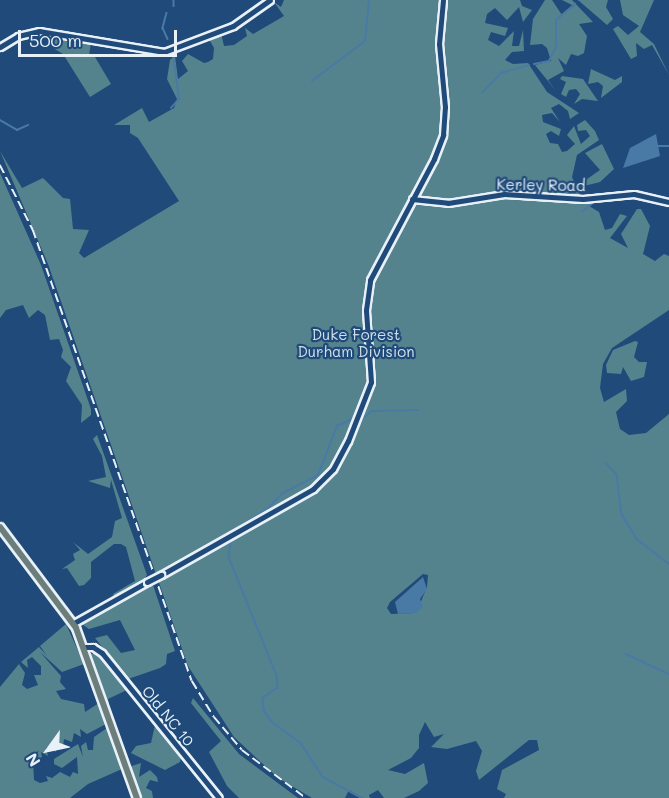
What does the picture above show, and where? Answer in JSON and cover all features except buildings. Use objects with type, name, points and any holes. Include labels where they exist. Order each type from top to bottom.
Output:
[{"type":"main road","points":[[0,526],[74,623],[86,649],[137,798]]},
{"type":"street","points":[[0,47],[18,36],[39,31],[164,52],[233,26],[270,0]]},
{"type":"street","points":[[74,623],[302,496],[333,470],[370,387],[372,358],[366,310],[370,280],[434,160],[444,130],[439,44],[443,0]]},
{"type":"street","name":"Kerley Road","points":[[412,199],[448,204],[504,194],[583,199],[634,194],[669,202]]},
{"type":"street","name":"Old NC 10","points":[[86,649],[98,649],[219,798]]},
{"type":"green space","name":"Duke Forest Durham Division","points":[[284,0],[520,0],[522,6],[532,10],[523,22],[519,7],[507,20],[495,8],[487,14],[485,23],[508,28],[505,36],[491,32],[488,40],[499,46],[514,31],[512,46],[519,46],[523,30],[524,51],[512,52],[505,60],[513,64],[528,63],[547,92],[579,113],[570,119],[568,111],[559,104],[551,108],[560,122],[552,113],[542,115],[543,122],[561,129],[559,136],[551,131],[546,134],[550,143],[558,144],[562,152],[567,151],[575,144],[567,135],[574,126],[581,144],[590,136],[586,130],[578,131],[577,125],[585,120],[595,131],[599,140],[577,155],[572,177],[575,184],[580,184],[600,170],[585,153],[602,144],[614,169],[600,182],[576,188],[581,196],[595,201],[589,206],[599,212],[605,230],[612,228],[620,214],[627,216],[610,238],[628,248],[621,234],[637,209],[641,209],[650,226],[643,254],[655,261],[664,254],[669,256],[669,310],[612,348],[603,364],[600,388],[604,402],[626,389],[627,401],[616,412],[620,429],[629,435],[646,433],[669,414],[669,798],[504,798],[506,794],[497,789],[502,770],[539,750],[537,740],[529,740],[479,780],[476,771],[482,751],[476,741],[447,749],[431,747],[444,734],[434,737],[425,722],[419,735],[419,748],[411,758],[388,770],[405,774],[424,763],[428,783],[419,791],[404,798],[384,798],[378,790],[369,795],[370,798],[363,798],[349,790],[345,798],[312,798],[278,778],[234,737],[188,666],[48,264],[0,151],[22,188],[43,178],[63,198],[70,199],[73,229],[89,230],[79,253],[84,258],[179,201],[138,138],[130,133],[130,125],[114,125],[142,108],[149,122],[174,108],[177,99],[167,79],[170,60],[175,56],[178,79],[188,71],[182,61],[188,54],[204,63],[213,59],[214,48],[209,39],[221,33],[224,46],[234,45],[247,36],[245,28],[253,34],[284,16],[274,2],[281,7]],"holes":[[[423,574],[428,575],[427,587],[416,613],[391,614],[387,608],[390,602]]]},
{"type":"green space","points":[[545,0],[552,0],[562,15],[574,6],[562,0],[572,0],[593,22],[579,24],[587,36],[584,53],[578,56],[571,54],[566,65],[558,58],[564,71],[548,80],[556,91],[535,65],[551,61],[547,48],[542,44],[530,45],[533,19]]},
{"type":"green space","points":[[578,0],[608,0],[606,7],[613,19],[607,25]]},
{"type":"green space","points":[[620,0],[654,0],[640,32],[654,44],[669,75],[652,45],[644,49],[636,43],[637,56],[631,59],[613,29],[618,26],[628,35],[639,26],[623,15]]},
{"type":"green space","points":[[56,36],[91,42],[89,56],[95,57],[111,84],[90,97],[63,54],[53,48]]},
{"type":"green space","points":[[591,69],[615,80],[622,76],[622,82],[601,98],[603,86],[598,82],[588,84]]},
{"type":"green space","points":[[562,76],[583,79],[598,101],[582,99],[574,104],[580,94],[576,89],[569,90],[566,97],[561,94],[566,82],[560,79]]},
{"type":"green space","points":[[0,173],[41,265],[91,409],[91,415],[81,423],[82,405],[66,381],[71,367],[61,357],[63,350],[59,339],[50,340],[45,315],[38,310],[29,318],[23,305],[6,310],[0,318]]},
{"type":"green space","points":[[635,341],[638,342],[634,357],[639,362],[647,362],[644,377],[631,381],[623,367],[621,374],[607,373],[606,365],[613,350]]},
{"type":"green space","points":[[97,435],[147,575],[141,584],[115,598],[113,594],[135,581],[126,547],[121,544],[114,544],[91,562],[91,578],[84,585],[79,586],[67,568],[62,569],[75,560],[73,554],[80,550],[73,542],[88,554],[112,537],[115,521],[122,518],[111,480],[110,488],[88,481],[106,477],[102,456],[93,439]]},
{"type":"green space","points":[[152,582],[175,651],[167,654],[166,664],[160,668],[128,679],[95,638],[107,635],[121,653],[135,650],[120,620],[89,629],[82,624]]},
{"type":"green space","points":[[66,624],[84,664],[62,672],[40,652],[61,676],[60,682],[66,689],[56,691],[61,699],[84,704],[85,712],[99,703],[106,724],[87,734],[80,729],[81,737],[74,733],[72,742],[64,739],[63,746],[57,742],[56,752],[50,747],[46,748],[48,756],[41,752],[42,757],[33,761],[34,780],[40,783],[48,781],[46,776],[52,778],[60,772],[70,777],[73,772],[78,774],[77,757],[62,768],[54,764],[54,759],[78,744],[83,757],[81,746],[86,742],[88,750],[93,750],[94,737],[107,728],[122,769],[88,784],[70,798],[0,798],[0,687],[19,664],[25,673],[22,685],[27,689],[38,685],[34,675],[41,675],[41,666],[32,657],[27,660],[28,668],[21,662],[39,647],[47,656],[40,646]]},
{"type":"green space","points":[[97,653],[129,689],[108,699],[110,709],[91,654]]},
{"type":"green space","points":[[193,698],[239,754],[298,798],[239,798],[227,786],[209,752],[221,741],[191,703]]},
{"type":"green space","points":[[155,725],[181,757],[180,762],[165,770],[131,753],[136,746],[151,743]]},
{"type":"green space","points":[[141,763],[139,777],[150,770],[157,777],[158,782],[150,780],[146,788],[152,791],[153,798],[139,798],[129,767]]},
{"type":"water","points":[[656,134],[660,156],[623,168],[630,148]]},
{"type":"water","points":[[423,577],[427,589],[420,599],[423,607],[416,613],[398,614],[395,602]]},
{"type":"waterway","points":[[174,0],[174,6]]},
{"type":"waterway","points":[[312,81],[365,41],[369,0]]},
{"type":"waterway","points":[[534,64],[549,61],[556,47],[556,20],[575,4]]},
{"type":"waterway","points":[[167,13],[163,28],[168,39]]},
{"type":"waterway","points":[[171,108],[179,99],[173,54]]},
{"type":"waterway","points":[[482,93],[501,73],[529,65]]},
{"type":"waterway","points":[[0,120],[17,130],[28,125]]},
{"type":"waterway","points":[[658,146],[669,146]]},
{"type":"waterway","points":[[582,212],[595,201]]},
{"type":"waterway","points":[[363,418],[372,411],[418,410]]},
{"type":"waterway","points":[[230,533],[268,508],[283,493],[318,475],[337,426],[354,418]]},
{"type":"waterway","points":[[606,463],[617,475],[622,514],[637,539],[669,564]]},
{"type":"waterway","points":[[231,541],[229,557],[277,676],[278,688],[263,698],[264,710],[272,722],[301,743],[323,777],[362,798]]},
{"type":"waterway","points":[[626,654],[669,674]]},
{"type":"railway","points":[[0,165],[33,230],[192,681],[214,717],[242,750],[306,798]]}]
